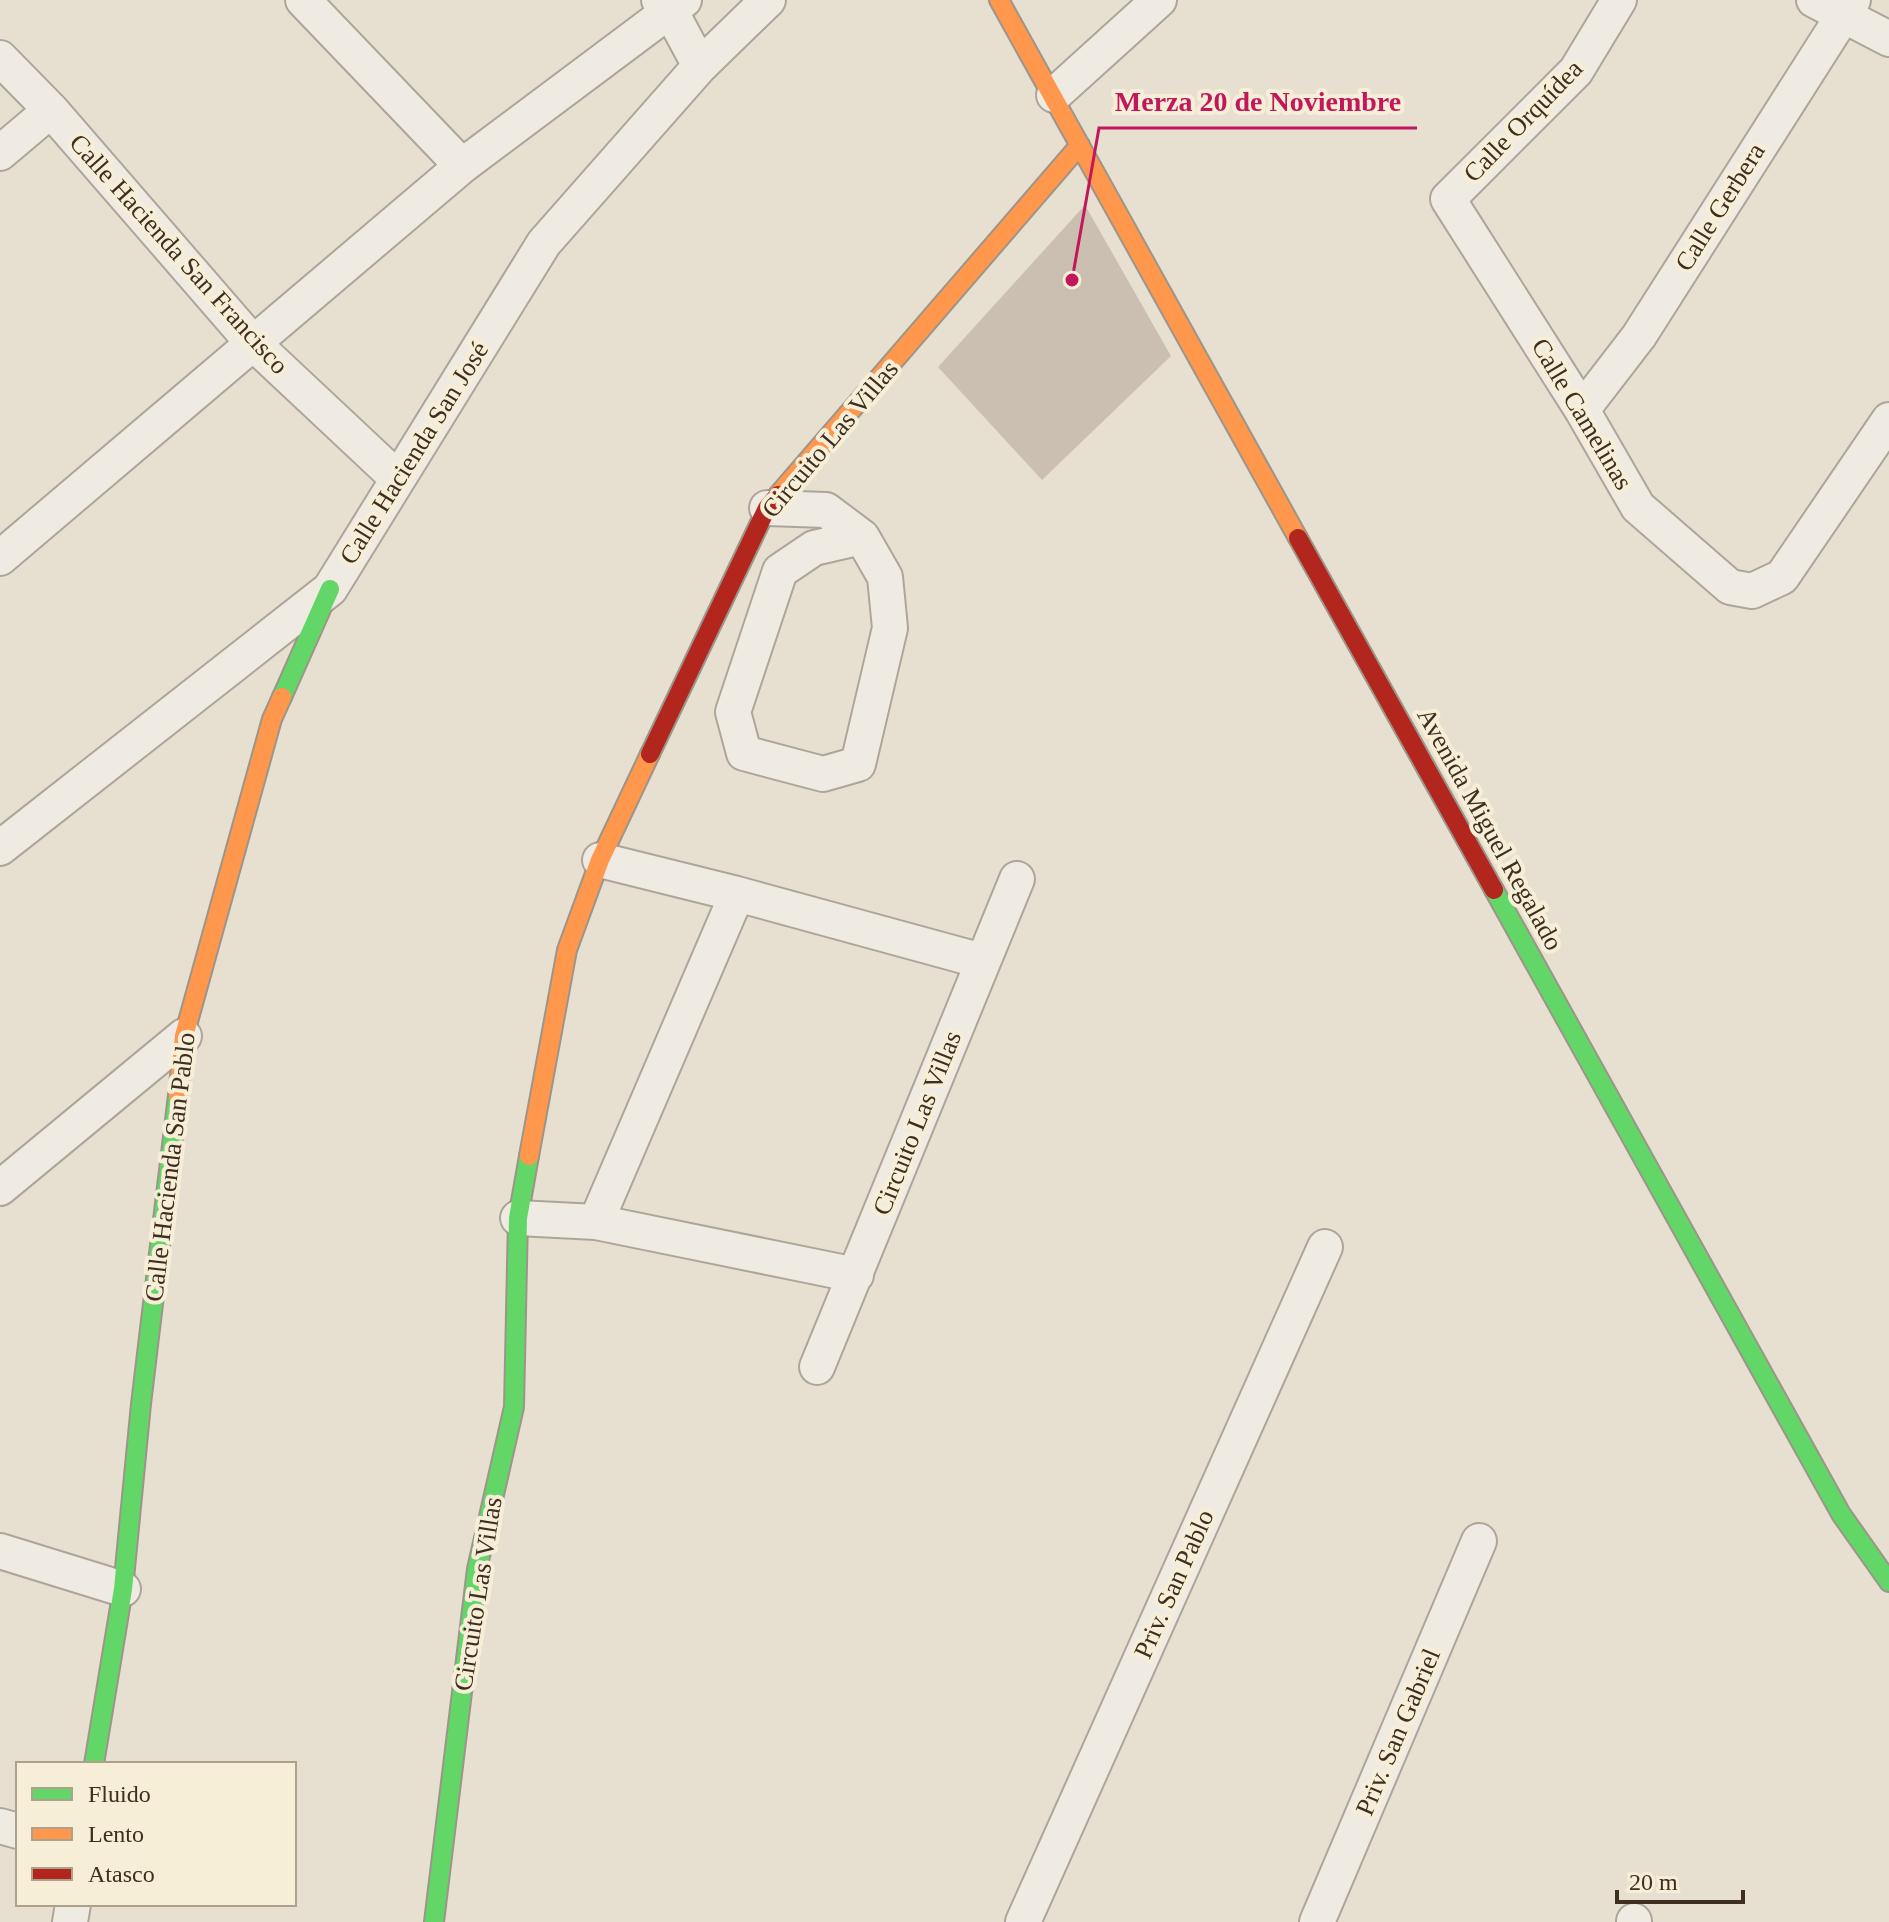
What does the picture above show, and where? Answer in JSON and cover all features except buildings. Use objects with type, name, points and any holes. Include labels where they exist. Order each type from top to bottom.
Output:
[{"type":"street","points":[[303,0],[462,166]]},
{"type":"street","name":"Avenida Miguel Regalado","points":[[999,0],[1841,1514],[1889,1582]]},
{"type":"street","points":[[1054,95],[1159,0]]},
{"type":"street","name":"Calle Orquídea","points":[[1448,199],[1576,71],[1619,0]]},
{"type":"street","points":[[0,558],[462,166],[671,4],[700,66]]},
{"type":"street","points":[[1836,5],[1889,39]]},
{"type":"street","name":"Calle Gerbera","points":[[1582,410],[1639,336],[1836,5]]},
{"type":"street","name":"Calle Hacienda San José","points":[[0,848],[330,589],[544,243],[748,7]]},
{"type":"street","name":"Calle Hacienda San Francisco","points":[[0,58],[51,110],[253,343],[397,478]]},
{"type":"street","points":[[0,153],[51,110]]},
{"type":"street","name":"Circuito Las Villas","points":[[434,1922],[477,1569],[514,1407],[518,1218],[567,950],[600,860],[767,508],[1080,145]]},
{"type":"street","name":"Calle Camelinas","points":[[1448,199],[1582,410],[1638,507],[1730,587],[1752,591],[1782,577],[1889,420]]},
{"type":"street","points":[[767,508],[826,510],[862,537],[885,577],[890,628],[858,764],[823,774],[744,753],[733,712],[780,571],[814,548],[862,537]]},
{"type":"street","name":"Calle Hacienda San Pablo","points":[[94,1762],[123,1589],[184,1036],[272,719],[330,589]]},
{"type":"street","points":[[600,860],[982,961]]},
{"type":"street","name":"Circuito Las Villas","points":[[817,1367],[1017,879]]},
{"type":"street","points":[[596,1222],[737,894]]},
{"type":"street","points":[[0,1188],[184,1036]]},
{"type":"street","points":[[518,1218],[596,1222],[856,1275]]},
{"type":"street","name":"Priv. San Pablo","points":[[1023,1922],[1325,1247]]},
{"type":"street","name":"Priv. San Gabriel","points":[[1317,1922],[1479,1541]]},
{"type":"street","points":[[0,1551],[123,1589]]},
{"type":"traffic: fast","points":[[282,697],[330,589]]},
{"type":"traffic: fast","points":[[1494,890],[1841,1514],[1889,1582]]},
{"type":"traffic: fast","points":[[94,1762],[123,1589],[141,1404],[178,1095]]},
{"type":"traffic: fast","points":[[434,1922],[477,1569],[514,1407],[518,1218],[529,1156]]},
{"type":"traffic: slow","points":[[999,0],[1298,538]]},
{"type":"traffic: slow","points":[[778,495],[1080,145]]},
{"type":"traffic: slow","points":[[178,1095],[184,1036],[272,719],[282,697]]},
{"type":"traffic: slow","points":[[529,1156],[567,950],[600,860],[650,754]]},
{"type":"traffic: jam","points":[[650,754],[767,508],[778,495]]},
{"type":"traffic: jam","points":[[1298,538],[1494,890]]},
{"type":"place","name":"Merza 20 de Noviembre","points":[[1072,280]]}]
